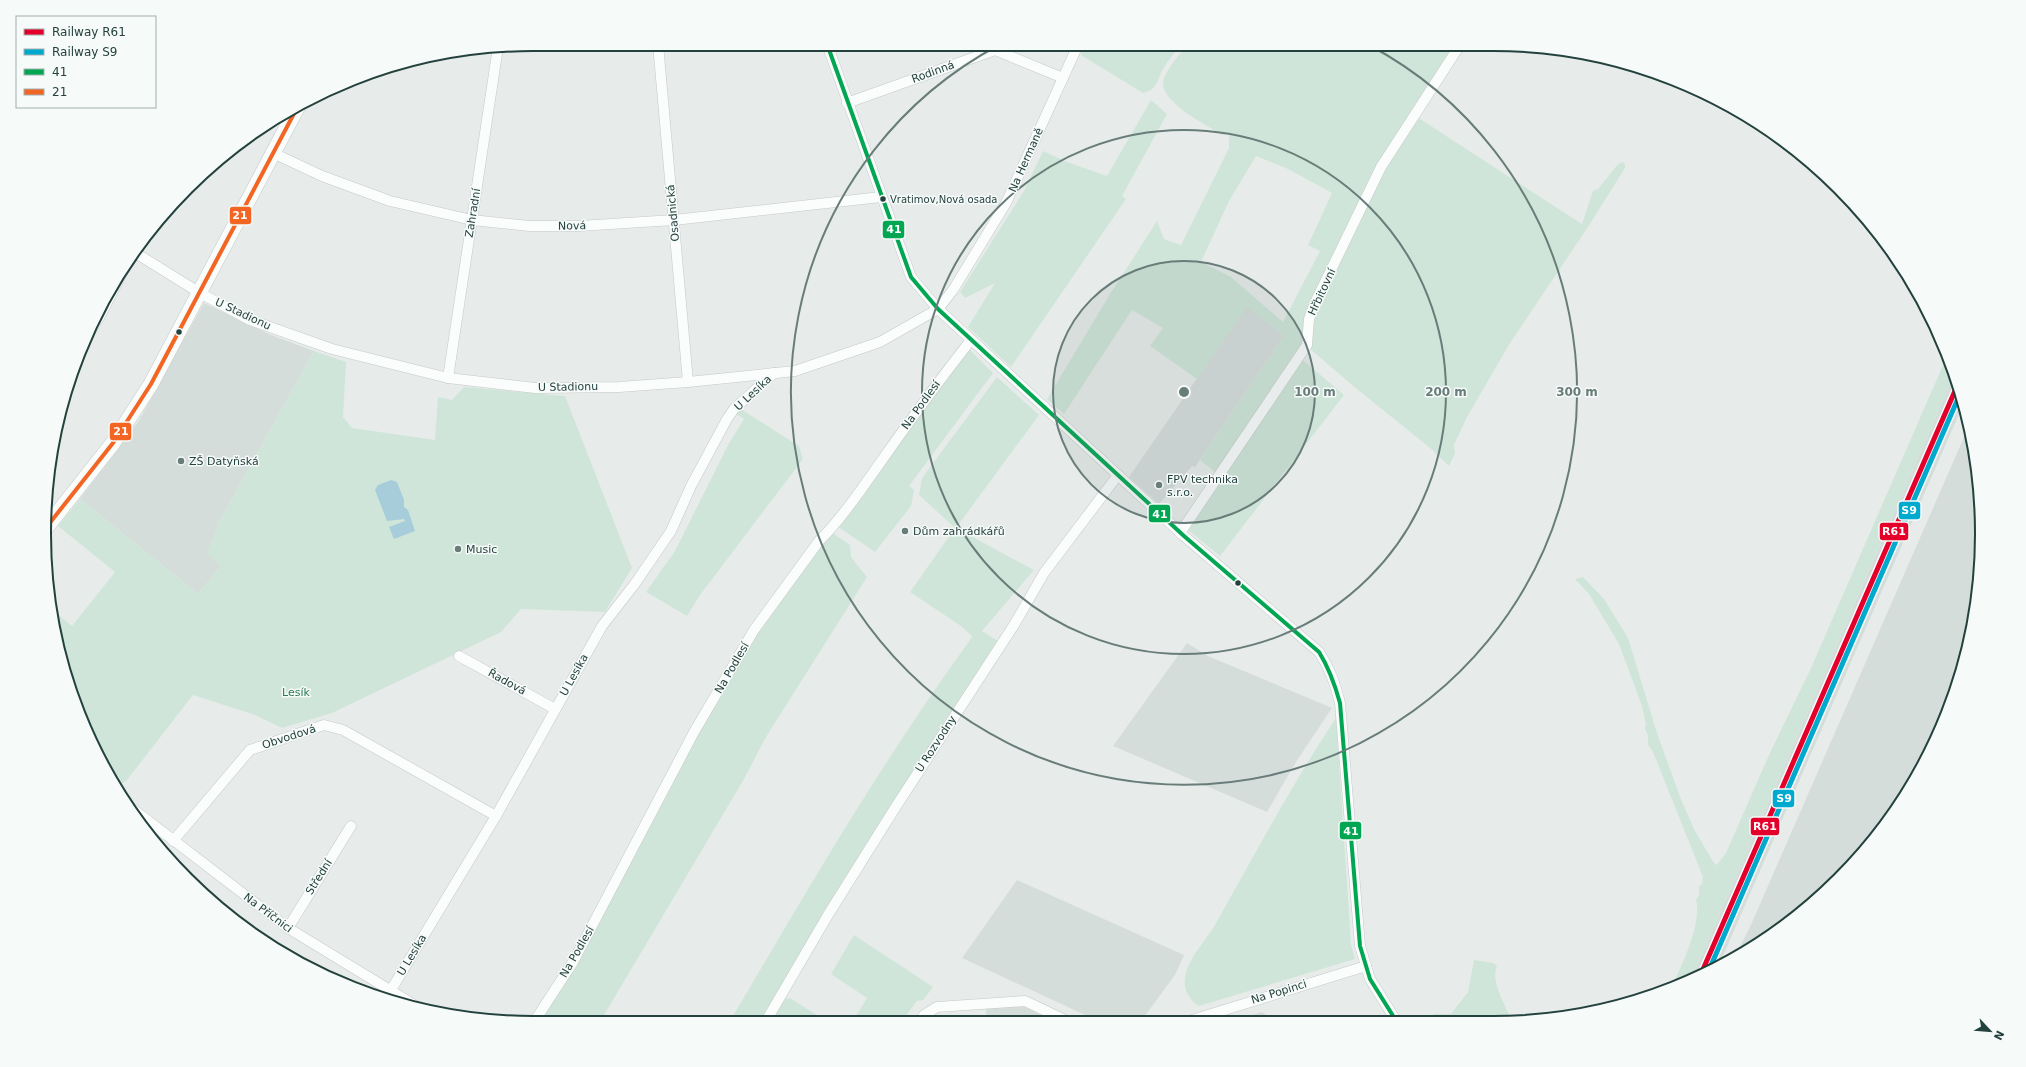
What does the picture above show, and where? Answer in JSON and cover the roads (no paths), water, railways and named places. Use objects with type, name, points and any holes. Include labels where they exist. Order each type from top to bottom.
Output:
[{"type":"main road","points":[[51,520],[113,443],[160,369],[293,115]]},
{"type":"street","name":"Osadnická","points":[[659,51],[688,382]]},
{"type":"street","points":[[829,51],[911,277],[938,309],[1180,533],[1319,652],[1333,675],[1340,703],[1360,946],[1370,979],[1393,1016]]},
{"type":"street","name":"Rodinná","points":[[847,103],[984,51]]},
{"type":"street","name":"Rodinná","points":[[1003,51],[1063,78]]},
{"type":"street","name":"Na Hermaně","points":[[938,309],[953,290],[1006,203],[1075,51]]},
{"type":"street","name":"Hřbitovní","points":[[1180,533],[1307,345],[1309,319],[1315,303],[1381,167],[1456,51]]},
{"type":"street","name":"Zahradní","points":[[448,378],[497,52]]},
{"type":"street","name":"Nová","points":[[273,153],[322,176],[390,201],[472,220],[529,226],[579,226],[674,220],[881,197]]},
{"type":"street","name":"U Stadionu","points":[[139,255],[200,293],[250,320],[332,349],[448,378],[535,388],[619,387],[688,382],[795,371],[880,342],[938,309]]},
{"type":"street","name":"Na Podlesí","points":[[538,1016],[573,962],[694,732],[754,630],[818,541],[831,529],[941,378],[971,340]]},
{"type":"street","name":"U Lesíka","points":[[391,990],[496,816],[602,626],[634,585],[671,531],[691,486],[727,419],[734,410],[774,373]]},
{"type":"street","name":"U Rozvodny","points":[[769,1016],[857,868],[1014,625],[1044,572],[1118,475]]},
{"type":"street","name":"Řadová","points":[[459,656],[555,709]]},
{"type":"street","name":"Obvodová","points":[[173,841],[250,750],[324,725],[343,730],[496,816]]},
{"type":"street","name":"Na Příčnici","points":[[144,818],[288,928],[404,999]]},
{"type":"street","name":"Střední","points":[[288,928],[351,826]]},
{"type":"street","name":"Na Popinci","points":[[1205,1016],[1366,966]]},
{"type":"street","points":[[923,1016],[937,1007],[1026,1001],[1057,1016]]},
{"type":"water","points":[[391,480],[397,482],[404,500],[404,507],[408,510],[415,531],[394,539],[389,527],[405,521],[404,519],[387,521],[375,490],[378,485]]},
{"type":"rail line","name":"R61","points":[[1704,967],[1954,393]]},
{"type":"rail line","name":"S9","points":[[1712,963],[1957,402]]},
{"type":"place","name":"Vratimov,Nová osada","points":[[883,199]]},
{"type":"place","name":"ZŠ Datyňská","points":[[181,461]]},
{"type":"place","name":"FPV technika s.r.o.","points":[[1159,485]]},
{"type":"place","name":"Dům zahrádkářů","points":[[905,531]]},
{"type":"place","name":"Music","points":[[458,549]]},
{"type":"park label","name":"Lesík","points":[[296,692]]}]
